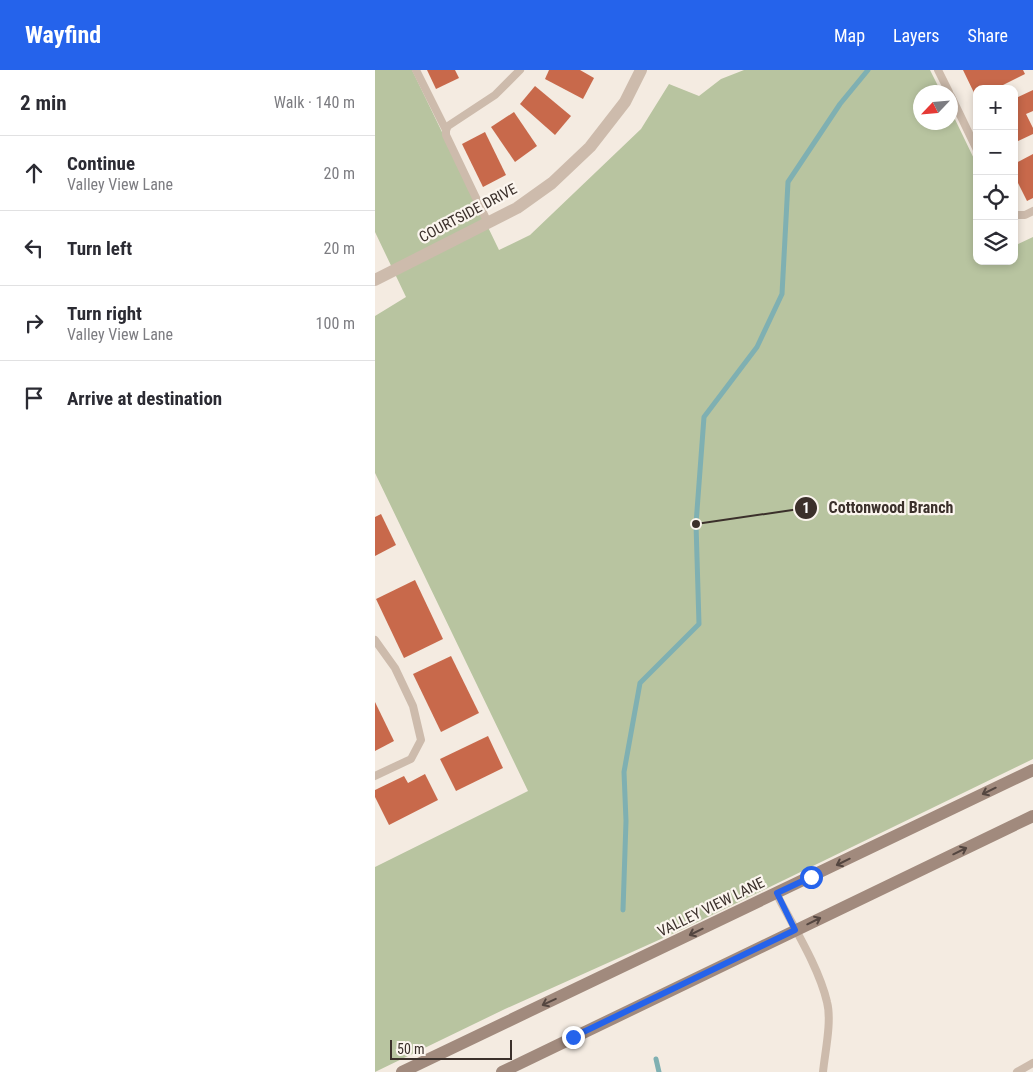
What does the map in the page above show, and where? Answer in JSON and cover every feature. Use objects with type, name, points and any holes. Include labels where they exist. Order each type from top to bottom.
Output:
[{"type":"main road","name":"VALLEY VIEW LANE","points":[[402,1072],[1033,770]]},
{"type":"main road","points":[[502,1072],[1033,816]]},
{"type":"street","name":"COURTSIDE DRIVE","points":[[375,280],[517,208],[553,183],[589,147],[625,102],[641,70]]},
{"type":"lane","points":[[416,70],[446,130],[446,135],[488,223]]},
{"type":"lane","points":[[446,130],[495,94],[520,70]]},
{"type":"lane","points":[[938,70],[946,85]]},
{"type":"lane","points":[[958,111],[973,142]]},
{"type":"lane","points":[[1018,215],[1025,215],[1033,211]]},
{"type":"lane","points":[[375,640],[395,668],[413,706],[421,740],[411,759],[375,776]]},
{"type":"lane","points":[[777,893],[817,973],[828,1004],[828,1036],[823,1072]]},
{"type":"lane","points":[[1017,1072],[1033,1063]]},
{"type":"green space","points":[[375,70],[412,70],[499,250],[530,235],[641,129],[669,84],[699,96],[721,79],[744,70],[930,70],[938,85],[913,85],[913,130],[958,130],[958,126],[973,157],[973,265],[1018,265],[1018,244],[1033,237],[1033,759],[681,930],[505,1009],[375,1072],[375,867],[528,791],[375,473],[375,316],[406,297],[375,232]]},
{"type":"building","points":[[427,70],[455,70],[459,78],[436,89]]},
{"type":"building","points":[[549,70],[580,70],[594,78],[583,99],[545,79]]},
{"type":"building","points":[[963,70],[1023,70],[1025,74],[1003,85],[973,85],[973,91]]},
{"type":"building","points":[[535,86],[571,116],[555,135],[520,104]]},
{"type":"building","points":[[1033,90],[1033,111],[1026,114],[1033,128],[1033,134],[1018,141],[1018,130],[1018,97]]},
{"type":"building","points":[[514,112],[537,146],[515,162],[491,127]]},
{"type":"building","points":[[485,132],[506,175],[483,187],[462,144]]},
{"type":"building","points":[[1033,154],[1033,198],[1027,201],[1018,183],[1018,162]]},
{"type":"building","points":[[381,514],[396,545],[375,556],[375,517]]},
{"type":"building","points":[[415,580],[443,639],[404,658],[376,599]]},
{"type":"building","points":[[451,656],[479,713],[441,732],[413,674]]},
{"type":"building","points":[[375,702],[394,741],[375,751]]},
{"type":"building","points":[[488,736],[503,768],[456,791],[440,759]]},
{"type":"building","points":[[425,774],[438,800],[389,825],[375,797],[375,790],[404,776],[408,783]]},
{"type":"waterway","points":[[623,910],[626,821],[624,772],[640,683],[699,624],[696,524],[704,417],[757,347],[782,294],[788,182],[840,104],[868,70]]},
{"type":"waterway","points":[[656,1059],[659,1072]]},
{"type":"place","name":"Cottonwood Branch","points":[[696,524]]},
{"type":"route","points":[[573,1037],[795,930],[777,893],[811,877]]}]
